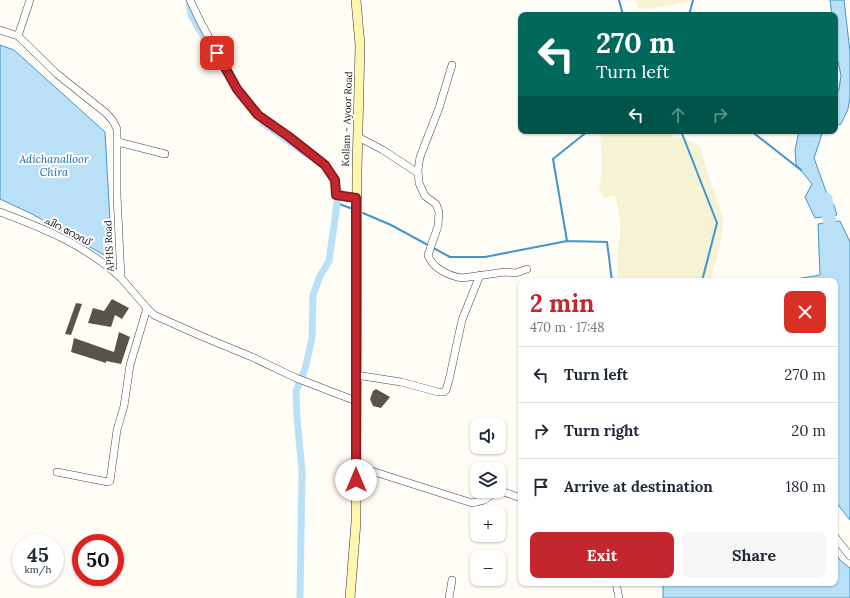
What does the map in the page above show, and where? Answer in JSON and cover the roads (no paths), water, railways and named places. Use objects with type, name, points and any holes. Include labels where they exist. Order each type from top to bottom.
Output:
[{"type":"main road","name":"Kollam - Ayoor Road","points":[[350,598],[356,522],[356,198],[360,45],[356,0]]},
{"type":"street","points":[[0,30],[18,36],[30,0]]},
{"type":"street","points":[[190,0],[237,89],[258,115],[325,165],[335,180],[336,195],[356,198]]},
{"type":"street","name":"APHS Road","points":[[18,36],[57,74],[106,113],[113,121],[117,129],[117,195],[121,278],[147,308],[154,315],[201,336],[252,357],[296,378],[356,401]]},
{"type":"street","points":[[452,65],[439,108],[420,157],[418,173],[419,183],[425,196],[436,204],[439,212],[438,226],[428,254],[429,259],[438,268],[456,277],[462,278],[505,272],[516,273],[527,269]]},
{"type":"street","points":[[358,137],[383,150],[418,173]]},
{"type":"street","points":[[118,142],[165,154]]},
{"type":"street","name":"ചിറ റോഡ്","points":[[0,212],[36,226],[82,249],[107,264],[121,278]]},
{"type":"street","points":[[356,375],[401,382],[438,392],[444,392],[448,387],[462,320],[480,275]]},
{"type":"street","points":[[57,472],[108,482],[110,481],[117,430],[124,406],[130,365],[147,308]]},
{"type":"street","points":[[356,466],[472,503],[484,500],[496,492],[502,491],[518,497]]},
{"type":"street","points":[[838,541],[850,556]]},
{"type":"street","points":[[449,598],[452,580]]},
{"type":"street","points":[[617,586],[619,598]]},
{"type":"water","points":[[830,0],[844,0],[850,52],[850,97],[848,109],[841,124],[838,125],[838,91],[841,75],[838,62],[838,12],[832,12]]},
{"type":"water","name":"Adichanalloor Chira","points":[[0,45],[14,50],[105,132],[112,255],[104,255],[32,214],[0,199]]},
{"type":"water","points":[[798,134],[822,134],[814,158],[828,197],[834,205],[837,215],[815,218],[805,197],[812,184],[796,164],[795,150]]},
{"type":"water","points":[[840,221],[850,242],[850,520],[838,505],[838,278],[802,278],[820,275],[818,224]]},
{"type":"water","points":[[838,557],[850,568],[850,598],[663,598],[663,586],[838,586]]},
{"type":"waterway","points":[[189,0],[191,15],[220,65]]},
{"type":"waterway","points":[[619,0],[622,12]]},
{"type":"waterway","points":[[690,12],[693,0]]},
{"type":"waterway","points":[[263,123],[305,153]]},
{"type":"waterway","points":[[567,241],[553,159],[584,134]]},
{"type":"waterway","points":[[682,134],[717,223],[703,278]]},
{"type":"waterway","points":[[755,134],[801,170]]},
{"type":"waterway","points":[[300,598],[302,471],[296,391],[305,369],[312,338],[313,295],[320,276],[329,261],[339,190]]},
{"type":"waterway","points":[[826,199],[832,238]]},
{"type":"waterway","points":[[337,203],[350,208]]},
{"type":"waterway","points":[[363,213],[391,225],[450,257],[485,257],[567,241],[607,242],[612,278]]}]
